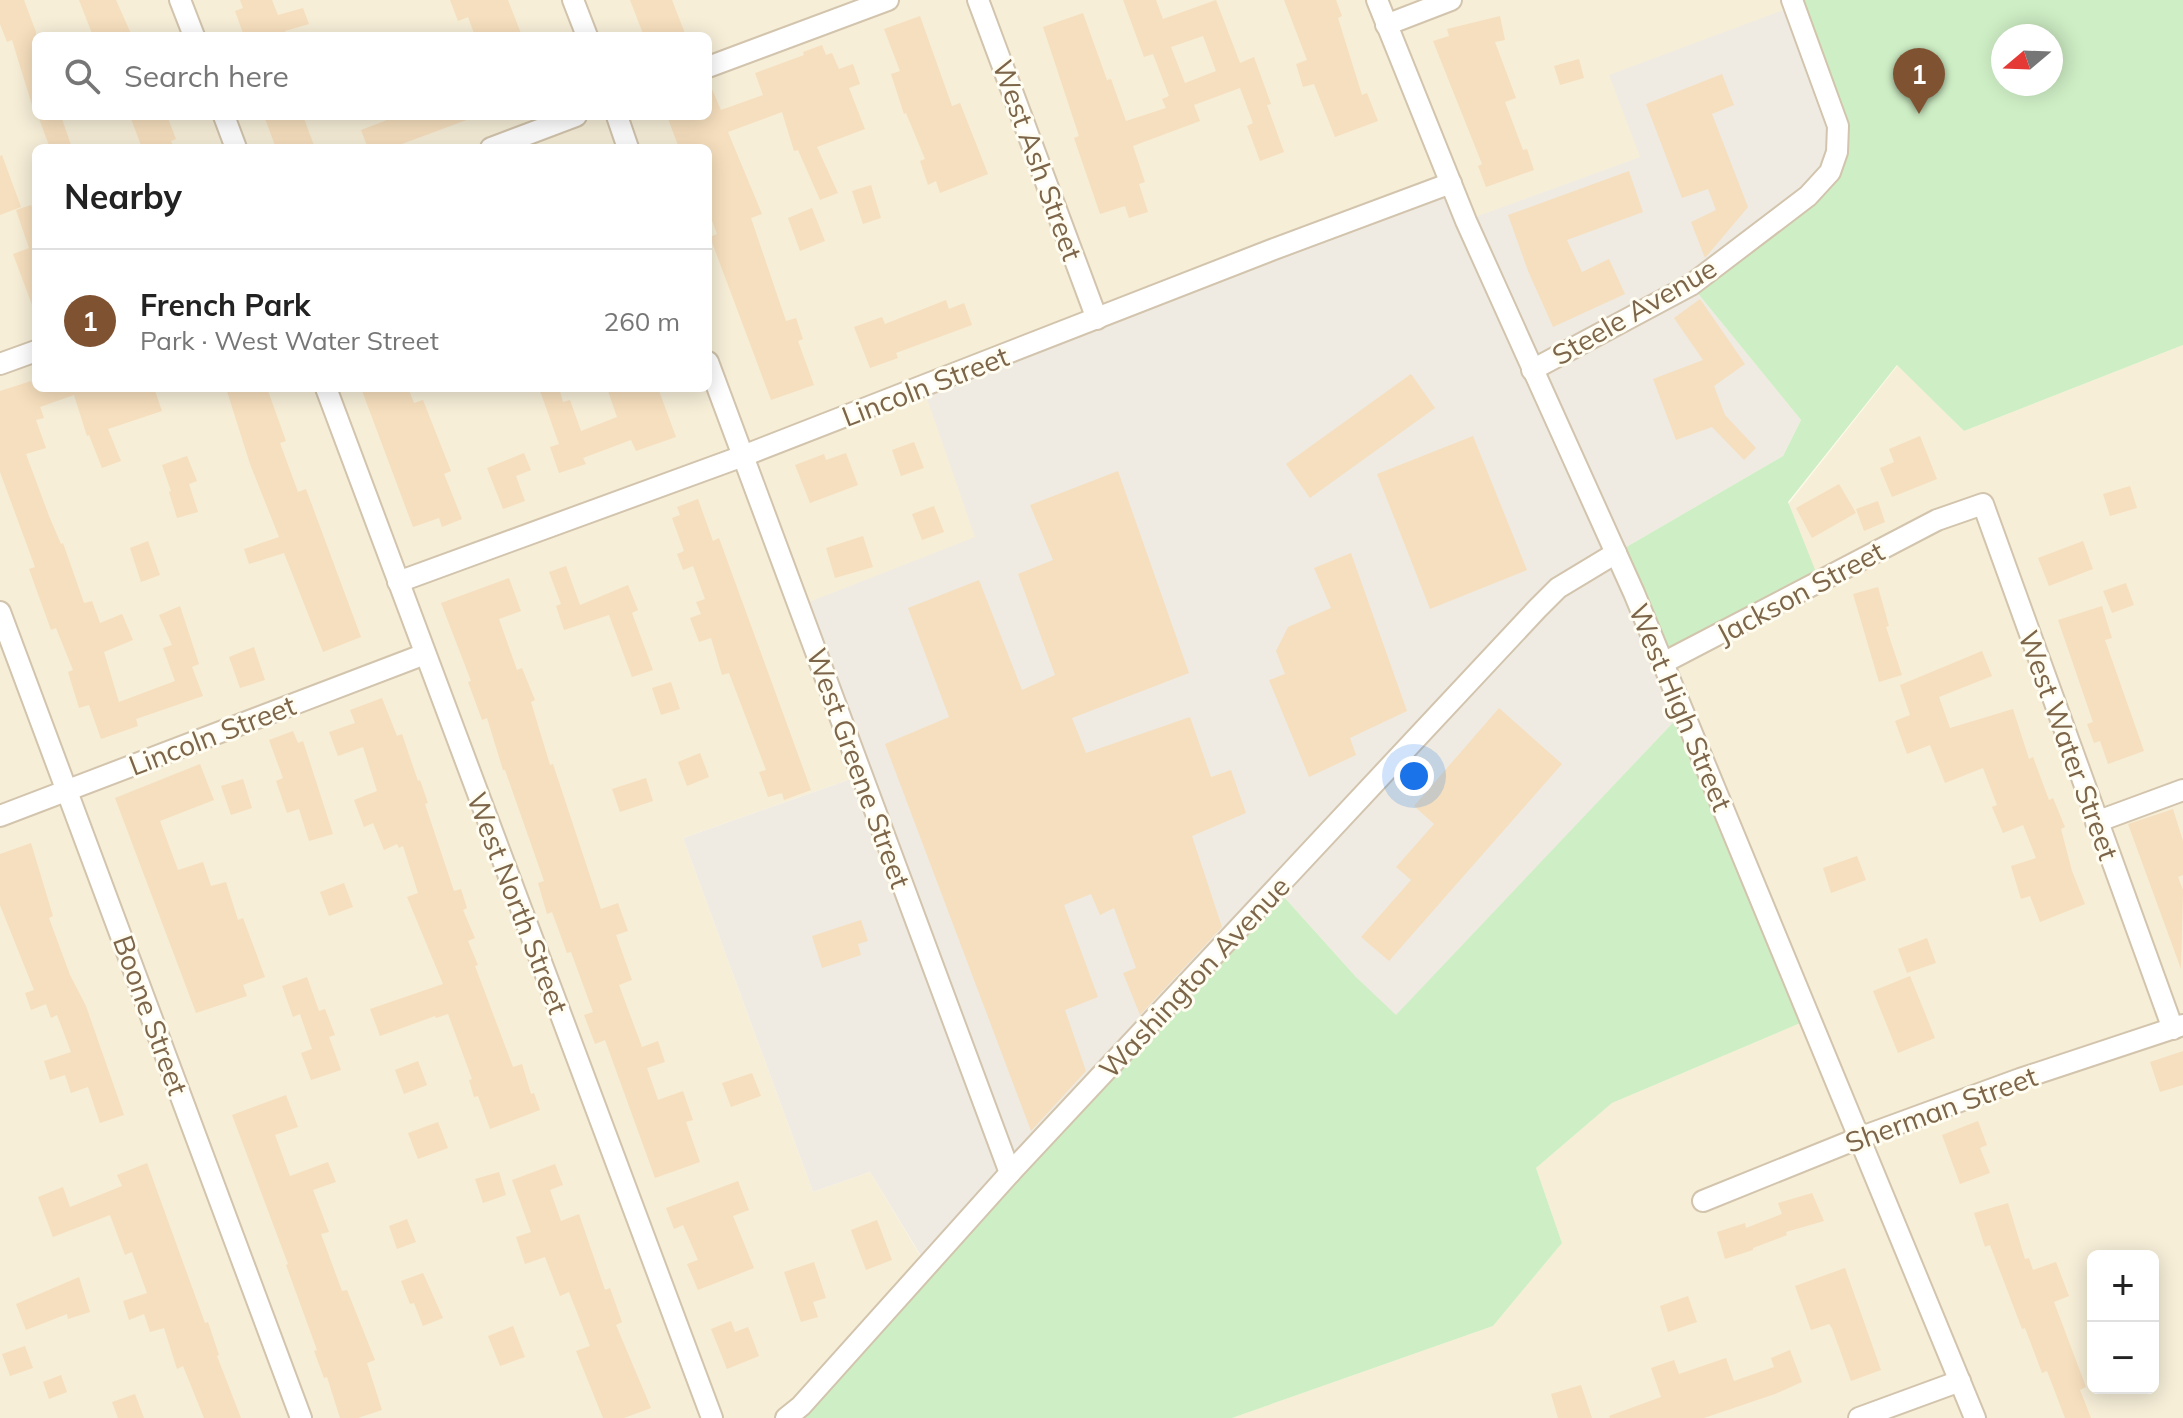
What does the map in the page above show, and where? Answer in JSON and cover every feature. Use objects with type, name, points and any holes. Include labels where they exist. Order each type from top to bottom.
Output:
[{"type":"street","points":[[180,0],[192,32]]},
{"type":"street","points":[[573,0],[585,32]]},
{"type":"street","points":[[712,66],[888,0]]},
{"type":"street","name":"West Ash Street","points":[[978,0],[1097,319]]},
{"type":"street","name":"West High Street","points":[[1377,0],[1451,183],[1663,663],[1975,1418]]},
{"type":"street","points":[[1386,25],[1451,0]]},
{"type":"street","name":"Steele Avenue","points":[[1532,370],[1691,285],[1808,196],[1830,172],[1837,152],[1838,126],[1792,0]]},
{"type":"street","points":[[226,120],[234,144]]},
{"type":"street","points":[[502,144],[565,120]]},
{"type":"street","points":[[618,120],[627,144]]},
{"type":"street","name":"Lincoln Street","points":[[398,582],[743,456],[1451,183]]},
{"type":"street","points":[[0,364],[32,352]]},
{"type":"street","name":"West Greene Street","points":[[712,373],[1010,1173]]},
{"type":"street","name":"West North Street","points":[[327,392],[712,1418]]},
{"type":"street","name":"West Water Street","points":[[1937,520],[1983,504],[2096,822],[2178,1027]]},
{"type":"street","name":"Jackson Street","points":[[1663,663],[1937,520]]},
{"type":"street","name":"Washington Avenue","points":[[786,1418],[801,1406],[1010,1173],[1537,609],[1558,588],[1616,553]]},
{"type":"street","name":"Boone Street","points":[[0,612],[301,1418]]},
{"type":"street","name":"Lincoln Street","points":[[0,816],[425,654]]},
{"type":"street","points":[[2096,822],[2183,790]]},
{"type":"street","name":"Sherman Street","points":[[1703,1201],[1859,1138],[2020,1079],[2178,1027]]},
{"type":"street","points":[[1859,1418],[1960,1381]]},
{"type":"shaded area","points":[[0,0],[1792,0],[1794,6],[1641,157],[1466,221],[976,537],[862,775],[683,838],[813,1192],[870,1172],[927,1267],[786,1418],[0,1418]]},
{"type":"shaded area","points":[[1794,6],[1831,102],[1830,172],[1691,285],[1801,420],[1783,456],[1616,553],[1683,712],[1396,1016],[1356,977],[1277,889],[927,1266],[870,1172],[813,1192],[683,838],[862,775],[799,606],[975,537],[923,387],[1450,183],[1467,220],[1640,157],[1609,75]]},
{"type":"shaded area","points":[[2183,345],[2183,1418],[1232,1418],[1493,1326],[1562,1243],[1536,1168],[1612,1103],[1810,1019],[1663,663],[1898,365],[1964,431]]},
{"type":"green space","points":[[1792,0],[2183,0],[2183,345],[1964,431],[1897,365],[1788,502],[1820,582],[1663,663],[1616,553],[1783,456],[1801,420],[1691,285],[1808,196],[1837,152]]},
{"type":"green space","points":[[1683,712],[1810,1019],[1612,1103],[1536,1168],[1562,1243],[1493,1326],[1232,1418],[786,1418],[1276,888],[1356,977],[1396,1015]]},
{"type":"building","points":[[0,0],[24,0],[36,32],[32,32],[32,105],[12,40],[7,42],[0,24]]},
{"type":"building","points":[[79,0],[116,0],[130,32],[91,32]]},
{"type":"building","points":[[240,0],[272,0],[278,15],[303,8],[309,24],[285,32],[243,32],[235,11],[243,8]]},
{"type":"building","points":[[450,0],[508,0],[520,32],[474,32],[468,17],[458,21]]},
{"type":"building","points":[[630,0],[672,0],[684,32],[642,32]]},
{"type":"building","points":[[1123,0],[1156,0],[1163,19],[1216,0],[1240,63],[1254,57],[1284,152],[1260,161],[1247,126],[1253,123],[1240,88],[1194,105],[1200,121],[1133,146],[1145,182],[1139,184],[1148,212],[1129,218],[1125,206],[1100,214],[1074,138],[1079,136],[1043,27],[1083,13],[1107,80],[1111,79],[1126,121],[1166,108],[1162,99],[1169,96],[1153,54],[1144,57]],"holes":[[[1203,36],[1216,71],[1185,83],[1171,47]]]},
{"type":"building","points":[[1284,0],[1336,0],[1342,16],[1338,18],[1362,95],[1367,93],[1378,121],[1335,137],[1314,84],[1303,87],[1296,64],[1307,60]]},
{"type":"building","points":[[920,16],[952,106],[960,103],[988,174],[940,193],[936,181],[928,185],[920,161],[925,159],[904,114],[891,74],[900,71],[884,29]]},
{"type":"building","points":[[1500,16],[1505,40],[1495,42],[1516,98],[1505,102],[1534,170],[1486,187],[1478,166],[1482,164],[1433,41],[1449,36],[1447,29]]},
{"type":"building","points":[[822,45],[826,55],[832,53],[839,69],[853,64],[860,84],[849,88],[865,129],[817,147],[838,193],[820,200],[798,150],[794,151],[782,112],[728,132],[762,214],[751,218],[786,321],[796,318],[803,339],[798,341],[814,385],[771,400],[712,242],[712,236],[717,234],[712,221],[712,144],[678,144],[668,120],[712,120],[712,89],[721,110],[763,95],[755,73],[804,55],[803,52]]},
{"type":"building","points":[[1579,59],[1584,78],[1560,85],[1554,66]]},
{"type":"building","points":[[1722,74],[1734,105],[1712,114],[1748,207],[1705,258],[1691,222],[1716,210],[1708,189],[1682,198],[1646,104]]},
{"type":"building","points":[[40,120],[62,120],[71,144],[48,144]]},
{"type":"building","points":[[132,120],[169,120],[176,139],[171,141],[172,144],[140,144]]},
{"type":"building","points":[[266,120],[304,120],[314,144],[274,144]]},
{"type":"building","points":[[387,120],[467,120],[402,144],[366,144],[361,130]]},
{"type":"building","points":[[0,156],[21,207],[0,215]]},
{"type":"building","points":[[1629,171],[1643,212],[1567,240],[1582,272],[1609,259],[1625,294],[1553,327],[1508,215]]},
{"type":"building","points":[[871,185],[881,218],[863,224],[852,191]]},
{"type":"building","points":[[31,205],[32,207],[32,305],[13,254],[29,248],[16,210]]},
{"type":"building","points":[[812,208],[825,241],[800,251],[788,218]]},
{"type":"building","points":[[1700,299],[1745,364],[1714,386],[1725,415],[1756,448],[1744,460],[1712,427],[1676,440],[1653,379],[1703,360],[1674,318]]},
{"type":"building","points":[[946,300],[949,309],[964,303],[972,325],[896,353],[898,358],[870,368],[854,327],[882,317],[885,324]]},
{"type":"building","points":[[1411,374],[1435,408],[1310,498],[1286,464]]},
{"type":"building","points":[[31,381],[32,392],[155,392],[162,411],[108,429],[121,461],[102,468],[87,436],[74,395],[40,407],[44,418],[36,420],[46,448],[26,454],[84,603],[92,601],[100,623],[122,614],[133,640],[104,652],[119,702],[175,681],[163,648],[172,645],[159,615],[180,606],[199,664],[192,667],[203,696],[136,719],[138,726],[101,739],[89,705],[79,708],[68,672],[73,670],[56,628],[51,630],[29,569],[35,567],[0,472],[0,391]]},
{"type":"building","points":[[227,392],[268,392],[286,441],[280,443],[298,492],[306,489],[361,637],[323,652],[284,553],[249,564],[244,549],[279,537],[250,464]]},
{"type":"building","points":[[362,392],[410,392],[414,403],[423,400],[451,471],[444,474],[462,519],[442,527],[439,518],[413,527]]},
{"type":"building","points":[[540,392],[560,392],[563,402],[570,400],[581,431],[617,417],[608,392],[659,392],[676,437],[636,451],[631,440],[583,458],[586,464],[559,473],[550,447],[559,444]]},
{"type":"building","points":[[1473,436],[1527,570],[1430,609],[1377,474]]},
{"type":"building","points":[[1920,436],[1937,479],[1892,497],[1880,468],[1894,462],[1889,449]]},
{"type":"building","points":[[914,442],[924,468],[901,476],[892,450]]},
{"type":"building","points":[[524,453],[531,470],[516,476],[525,501],[503,509],[487,468]]},
{"type":"building","points":[[846,453],[858,485],[810,503],[795,465],[824,454],[826,460]]},
{"type":"building","points":[[187,456],[197,481],[189,484],[198,512],[177,518],[162,465]]},
{"type":"building","points":[[1118,471],[1189,673],[1072,718],[1086,753],[1190,717],[1211,777],[1231,770],[1246,813],[1192,836],[1222,927],[1140,1015],[1123,973],[1136,968],[1114,908],[1100,915],[1091,894],[1064,905],[1098,997],[1065,1010],[1086,1071],[1031,1131],[885,744],[949,717],[908,608],[979,580],[1022,690],[1055,675],[1018,574],[1053,560],[1030,505]]},
{"type":"building","points":[[1839,484],[1856,513],[1812,538],[1796,508]]},
{"type":"building","points":[[2130,486],[2137,508],[2110,516],[2103,494]]},
{"type":"building","points":[[698,499],[713,541],[719,538],[811,790],[784,800],[782,793],[768,797],[759,772],[766,770],[729,673],[722,675],[711,638],[699,642],[690,618],[701,614],[696,602],[705,599],[693,566],[683,570],[677,554],[684,551],[672,518],[680,515],[677,507]]},
{"type":"building","points":[[1878,501],[1885,522],[1864,531],[1856,509]]},
{"type":"building","points":[[934,506],[944,532],[922,540],[912,514]]},
{"type":"building","points":[[863,536],[873,567],[835,578],[826,548]]},
{"type":"building","points":[[148,541],[160,575],[141,582],[130,548]]},
{"type":"building","points":[[2083,541],[2093,569],[2049,586],[2038,558]]},
{"type":"building","points":[[1351,553],[1407,711],[1350,738],[1356,755],[1309,777],[1269,680],[1285,674],[1276,651],[1288,627],[1331,608],[1314,568]]},
{"type":"building","points":[[566,566],[580,605],[628,585],[638,610],[632,613],[653,670],[632,677],[609,615],[564,630],[556,606],[561,604],[549,572]]},
{"type":"building","points":[[509,578],[521,611],[499,619],[517,670],[522,668],[535,700],[531,702],[550,765],[553,764],[601,909],[618,903],[628,931],[616,935],[632,980],[619,985],[642,1047],[658,1041],[665,1062],[647,1068],[658,1100],[683,1091],[693,1120],[686,1122],[700,1162],[655,1178],[605,1040],[595,1044],[584,1015],[593,1012],[571,952],[567,953],[552,912],[547,914],[538,883],[544,881],[487,718],[482,720],[468,682],[471,681],[441,603]]},
{"type":"building","points":[[2126,583],[2134,605],[2112,613],[2103,591]]},
{"type":"building","points":[[1878,587],[1889,626],[1886,627],[1902,675],[1879,682],[1853,594]]},
{"type":"building","points":[[2102,606],[2112,638],[2105,640],[2144,751],[2108,764],[2100,741],[2094,743],[2087,724],[2093,722],[2058,620]]},
{"type":"building","points":[[254,647],[265,680],[240,688],[229,657]]},
{"type":"building","points":[[1982,651],[1992,676],[1939,697],[1950,728],[2013,709],[2029,759],[2033,757],[2049,800],[2053,798],[2065,827],[2061,829],[2085,904],[2040,922],[2030,896],[2021,899],[2011,866],[2036,858],[2023,825],[2003,833],[1992,807],[1997,805],[1983,768],[1945,783],[1930,745],[1907,754],[1895,721],[1910,715],[1900,685]]},
{"type":"building","points":[[671,682],[680,709],[661,715],[652,688]]},
{"type":"building","points":[[382,698],[397,736],[402,734],[420,780],[454,891],[461,889],[467,908],[463,910],[475,938],[468,941],[478,965],[475,966],[513,1067],[522,1064],[531,1094],[534,1093],[540,1110],[490,1129],[478,1096],[474,1097],[469,1080],[472,1079],[448,1014],[380,1036],[370,1009],[443,984],[407,897],[418,893],[403,846],[399,848],[397,844],[384,850],[373,823],[364,827],[354,800],[377,791],[363,747],[338,756],[329,732],[355,723],[350,710]]},
{"type":"building","points":[[1499,708],[1562,764],[1389,961],[1361,937],[1411,880],[1396,867],[1434,824],[1414,806]]},
{"type":"building","points":[[293,731],[298,743],[303,741],[333,834],[309,841],[299,809],[287,813],[276,781],[283,778],[269,740]]},
{"type":"building","points":[[700,753],[709,777],[687,786],[678,762]]},
{"type":"building","points":[[200,764],[214,800],[160,821],[178,870],[203,862],[211,886],[226,882],[238,920],[243,918],[265,977],[243,985],[247,996],[196,1013],[115,798]]},
{"type":"building","points":[[646,778],[653,801],[620,812],[612,789]]},
{"type":"building","points":[[243,779],[252,808],[231,815],[221,786]]},
{"type":"building","points":[[2173,809],[2183,841],[2183,875],[2178,877],[2183,890],[2181,969],[2128,824]]},
{"type":"building","points":[[31,843],[53,916],[49,918],[70,975],[86,1006],[124,1115],[100,1123],[88,1087],[71,1093],[65,1075],[50,1080],[44,1061],[71,1052],[57,1015],[51,1018],[46,1004],[31,1010],[25,993],[34,990],[0,905],[0,854]]},
{"type":"building","points":[[1857,856],[1866,880],[1831,893],[1823,868]]},
{"type":"building","points":[[344,883],[353,907],[329,916],[320,892]]},
{"type":"building","points":[[861,920],[868,941],[858,944],[861,955],[822,968],[812,936]]},
{"type":"building","points":[[1927,938],[1936,963],[1907,973],[1898,949]]},
{"type":"building","points":[[1910,976],[1935,1038],[1898,1053],[1873,991]]},
{"type":"building","points":[[307,977],[319,1011],[325,1009],[335,1035],[329,1037],[341,1070],[311,1080],[301,1053],[312,1049],[300,1014],[293,1017],[282,986]]},
{"type":"building","points":[[2183,1051],[2183,1085],[2160,1092],[2150,1062]]},
{"type":"building","points":[[418,1061],[427,1085],[404,1094],[395,1070]]},
{"type":"building","points":[[752,1073],[761,1096],[731,1107],[722,1083]]},
{"type":"building","points":[[286,1095],[298,1127],[275,1135],[290,1176],[328,1162],[336,1182],[313,1190],[329,1232],[321,1234],[342,1291],[347,1290],[375,1360],[367,1363],[382,1410],[358,1418],[340,1418],[327,1377],[324,1378],[314,1351],[317,1350],[288,1264],[232,1115]]},
{"type":"building","points":[[1978,1121],[1987,1145],[1980,1148],[1990,1173],[1960,1184],[1942,1135]]},
{"type":"building","points":[[438,1122],[448,1148],[418,1159],[408,1133]]},
{"type":"building","points":[[147,1163],[241,1418],[204,1418],[183,1366],[177,1369],[164,1328],[150,1332],[144,1314],[129,1320],[123,1301],[147,1293],[132,1252],[125,1255],[110,1215],[53,1237],[38,1197],[63,1187],[70,1207],[122,1186],[117,1175]]},
{"type":"building","points":[[555,1164],[563,1185],[550,1190],[561,1221],[579,1214],[605,1290],[610,1288],[622,1322],[616,1325],[651,1408],[624,1418],[603,1418],[576,1351],[590,1346],[569,1292],[560,1296],[545,1257],[525,1264],[516,1237],[531,1232],[512,1180]]},
{"type":"building","points":[[499,1172],[506,1195],[483,1203],[475,1179]]},
{"type":"building","points":[[738,1181],[749,1210],[733,1216],[754,1268],[698,1290],[687,1264],[698,1260],[683,1225],[674,1229],[666,1208]]},
{"type":"building","points":[[1812,1193],[1824,1221],[1786,1232],[1787,1235],[1725,1259],[1717,1232],[1745,1223],[1746,1228],[1782,1214],[1778,1203]]},
{"type":"building","points":[[2008,1203],[2025,1259],[2029,1258],[2033,1270],[2056,1262],[2069,1296],[2054,1302],[2086,1387],[2080,1390],[2091,1418],[2065,1418],[2047,1371],[2042,1373],[2025,1328],[2022,1329],[1990,1245],[1985,1247],[1974,1213]]},
{"type":"building","points":[[407,1219],[416,1242],[397,1249],[389,1226]]},
{"type":"building","points":[[877,1220],[892,1260],[866,1270],[851,1230]]},
{"type":"building","points":[[814,1262],[826,1298],[813,1302],[818,1317],[801,1322],[784,1272]]},
{"type":"building","points":[[1845,1268],[1881,1370],[1851,1381],[1832,1328],[1829,1324],[1811,1330],[1795,1286]]},
{"type":"building","points":[[423,1273],[443,1318],[423,1326],[401,1281]]},
{"type":"building","points":[[79,1277],[90,1312],[68,1319],[67,1314],[26,1330],[16,1304]]},
{"type":"building","points":[[1688,1296],[1697,1322],[1668,1332],[1660,1306]]},
{"type":"building","points":[[731,1321],[735,1332],[748,1327],[759,1356],[727,1369],[711,1329]]},
{"type":"building","points":[[513,1326],[525,1357],[500,1366],[488,1336]]},
{"type":"building","points":[[25,1346],[33,1368],[10,1376],[2,1354]]},
{"type":"building","points":[[1790,1350],[1802,1382],[1775,1394],[1704,1418],[1609,1416],[1661,1397],[1651,1368],[1674,1360],[1679,1374],[1726,1358],[1734,1381],[1774,1367],[1771,1358]]},
{"type":"building","points":[[61,1375],[67,1392],[49,1399],[43,1382]]},
{"type":"building","points":[[1581,1385],[1592,1418],[1558,1418],[1551,1394]]},
{"type":"building","points":[[135,1394],[144,1418],[118,1418],[112,1402]]},
{"type":"place","name":"French Park","points":[[1919,114]]}]
